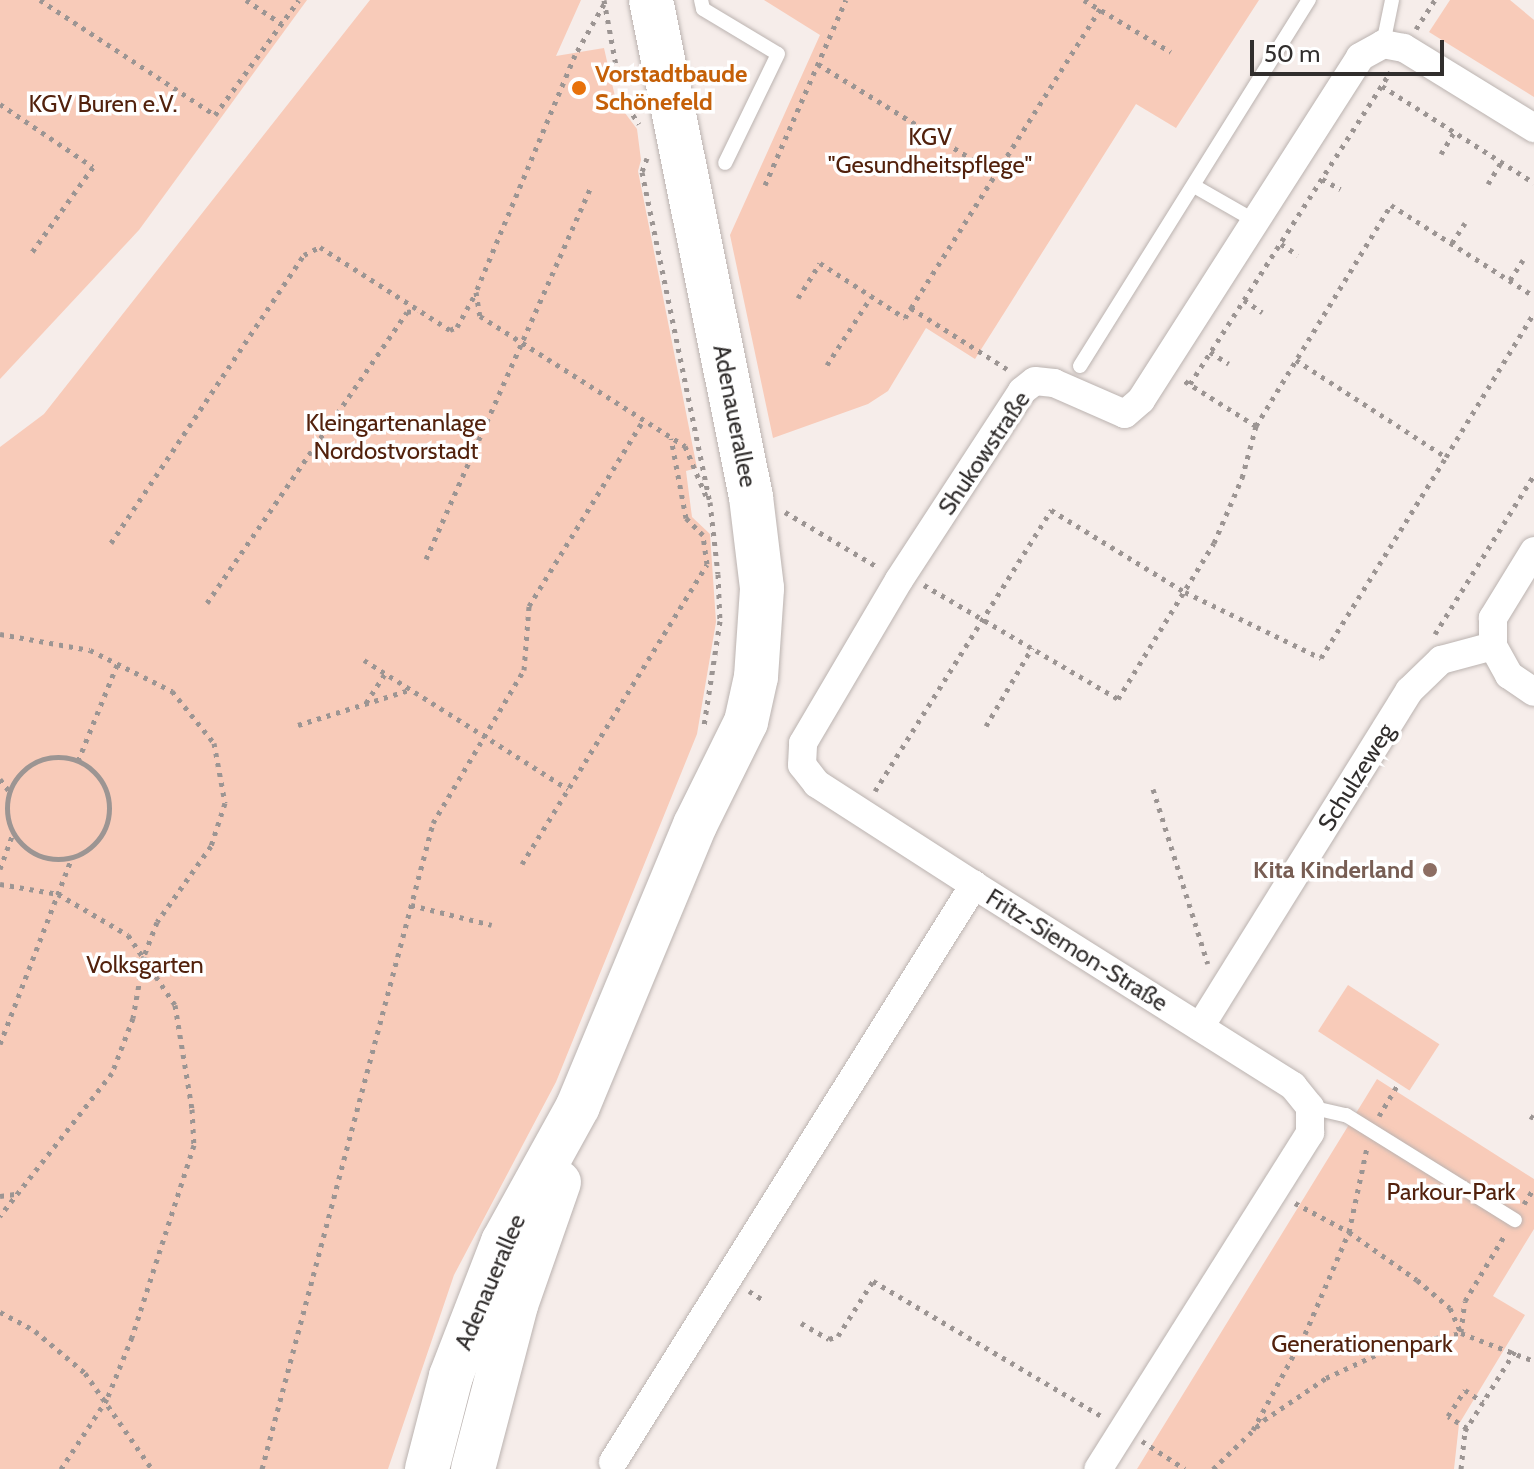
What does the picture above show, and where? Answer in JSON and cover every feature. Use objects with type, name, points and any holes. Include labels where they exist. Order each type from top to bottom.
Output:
[{"type":"main road","name":"Adenauerallee","points":[[427,1469],[451,1376],[503,1242],[578,1106],[695,825],[746,722],[760,646],[762,575],[751,497],[651,0]]},
{"type":"main road","name":"Adenauerallee","points":[[610,1],[739,578],[734,681],[695,825]]},
{"type":"main road","name":"Adenauerallee","points":[[473,1469],[516,1305],[564,1168],[578,1106]]},
{"type":"street","points":[[1383,44],[1420,55],[1534,128]]},
{"type":"street","name":"Shukowstraße","points":[[974,885],[817,784],[802,765],[803,743],[901,576],[1022,391],[1035,381],[1054,383],[1125,414],[1141,400],[1360,57],[1383,44]]},
{"type":"street","points":[[1534,551],[1493,618],[1493,646],[1509,675],[1534,692]]},
{"type":"street","name":"Schulzeweg","points":[[1200,1027],[1409,691],[1441,660],[1493,646]]},
{"type":"street","name":"Fritz-Siemon-Straße","points":[[613,1462],[974,885],[1293,1086],[1310,1107]]},
{"type":"street","points":[[1098,1469],[1310,1133],[1310,1107]]},
{"type":"lane","points":[[701,0],[703,9],[778,54],[725,163]]},
{"type":"lane","points":[[1080,366],[1309,0]]},
{"type":"lane","points":[[1383,44],[1392,0]]},
{"type":"lane","points":[[1194,186],[1255,221]]},
{"type":"lane","points":[[1310,1107],[1346,1115],[1515,1220]]},
{"type":"path","points":[[40,0],[215,115],[299,0]]},
{"type":"path","points":[[246,0],[282,24]]},
{"type":"path","points":[[765,185],[846,0]]},
{"type":"path","points":[[1084,0],[1171,52]]},
{"type":"path","points":[[610,1],[622,98],[641,134]]},
{"type":"path","points":[[111,543],[304,255],[320,247],[450,330],[457,327],[476,292],[575,55],[610,1]]},
{"type":"path","points":[[798,298],[820,263],[905,318],[1100,9]]},
{"type":"path","points":[[818,64],[996,174]]},
{"type":"path","points":[[1256,426],[1190,384],[1382,86],[1534,183]]},
{"type":"path","points":[[0,104],[93,167],[30,255]]},
{"type":"path","points":[[1441,154],[1454,132]]},
{"type":"path","points":[[644,146],[642,172],[710,502],[720,621],[702,736]]},
{"type":"path","points":[[1488,184],[1501,162]]},
{"type":"path","points":[[1322,179],[1340,189]]},
{"type":"path","points":[[426,559],[590,189]]},
{"type":"path","points":[[773,510],[784,512],[983,619],[1118,699],[1185,592],[1242,478],[1256,426],[1391,205],[1534,296]]},
{"type":"path","points":[[1452,243],[1465,223]]},
{"type":"path","points":[[1281,244],[1298,255]]},
{"type":"path","points":[[1510,280],[1523,260]]},
{"type":"path","points":[[476,292],[480,316],[685,446],[710,502]]},
{"type":"path","points":[[827,365],[871,297]]},
{"type":"path","points":[[1244,300],[1262,312]]},
{"type":"path","points":[[911,308],[1035,381]]},
{"type":"path","points":[[207,603],[407,312],[418,309]]},
{"type":"path","points":[[861,812],[1051,510],[1185,592],[1321,658],[1534,313]]},
{"type":"path","points":[[1210,352],[1229,364]]},
{"type":"path","points":[[1296,360],[1446,457]]},
{"type":"path","points":[[262,1469],[433,823],[524,670],[529,606],[644,419]]},
{"type":"path","points":[[522,864],[707,564],[703,535],[686,518],[671,437]]},
{"type":"path","points":[[0,634],[35,636],[119,660],[172,691],[204,727],[221,761],[224,781],[220,827],[157,922],[144,956],[133,1018],[112,1073],[0,1216]]},
{"type":"path","points":[[986,726],[1032,648]]},
{"type":"path","points":[[78,761],[119,660]]},
{"type":"path","points":[[364,660],[568,789]]},
{"type":"path","points":[[366,704],[385,674]]},
{"type":"path","points":[[298,725],[410,690]]},
{"type":"path","points":[[0,1044],[72,857],[98,840],[109,811],[101,781],[78,761],[37,762],[9,792]]},
{"type":"path","points":[[0,779],[9,792],[14,833],[0,869]]},
{"type":"path","points":[[1153,789],[1219,997]]},
{"type":"path","points":[[14,833],[39,855],[72,857]]},
{"type":"path","points":[[0,884],[58,894],[101,915],[128,935],[144,956],[175,1005],[194,1145],[107,1399],[61,1469]]},
{"type":"path","points":[[411,905],[492,925]]},
{"type":"path","points":[[1253,1430],[1305,1334],[1349,1232],[1371,1131],[1399,1083]]},
{"type":"path","points":[[1461,1333],[1465,1301],[1534,1188]]},
{"type":"path","points":[[0,1196],[16,1194]]},
{"type":"path","points":[[1290,1200],[1349,1232],[1450,1308],[1461,1333]]},
{"type":"path","points":[[801,1323],[829,1339],[838,1336],[873,1281],[1077,1401]]},
{"type":"path","points":[[0,1312],[57,1347],[107,1399],[152,1469]]},
{"type":"path","points":[[1213,1469],[1253,1430],[1326,1378],[1395,1346],[1461,1333],[1515,1351],[1534,1361]]},
{"type":"path","points":[[1461,1469],[1467,1428],[1515,1351]]},
{"type":"path","points":[[1467,1428],[1448,1416],[1465,1390],[1483,1402]]},
{"type":"green space","name":"KGV Buren e.V.","points":[[0,0],[307,0],[139,230],[0,379]]},
{"type":"green space","name":"Kleingartenanlage Nordostvorstadt","points":[[370,0],[581,0],[556,56],[604,48],[616,101],[637,129],[641,160],[638,171],[697,468],[686,471],[692,517],[710,534],[716,622],[697,734],[556,1082],[454,1275],[388,1469],[0,1469],[0,447],[44,414]]},
{"type":"green space","name":"KGV \"Gesundheitspflege\"","points":[[764,0],[1259,0],[1176,128],[1136,104],[975,359],[926,328],[888,391],[868,404],[773,438],[730,235],[820,35]]},
{"type":"green space","points":[[1450,0],[1510,0],[1534,20],[1534,97],[1429,32]]},
{"type":"green space","points":[[1348,985],[1439,1044],[1409,1090],[1318,1031]]},
{"type":"green space","name":"Generationenpark","points":[[1377,1079],[1534,1179],[1534,1229],[1493,1296],[1525,1315],[1459,1424],[1454,1469],[1137,1469]]},
{"type":"place","name":"Vorstadtbaude Schönefeld","points":[[579,88]]},
{"type":"place","name":"Kita Kinderland","points":[[1430,870]]},
{"type":"park label","name":"Volksgarten","points":[[145,965]]},
{"type":"park label","name":"Parkour-Park","points":[[1451,1192]]}]
